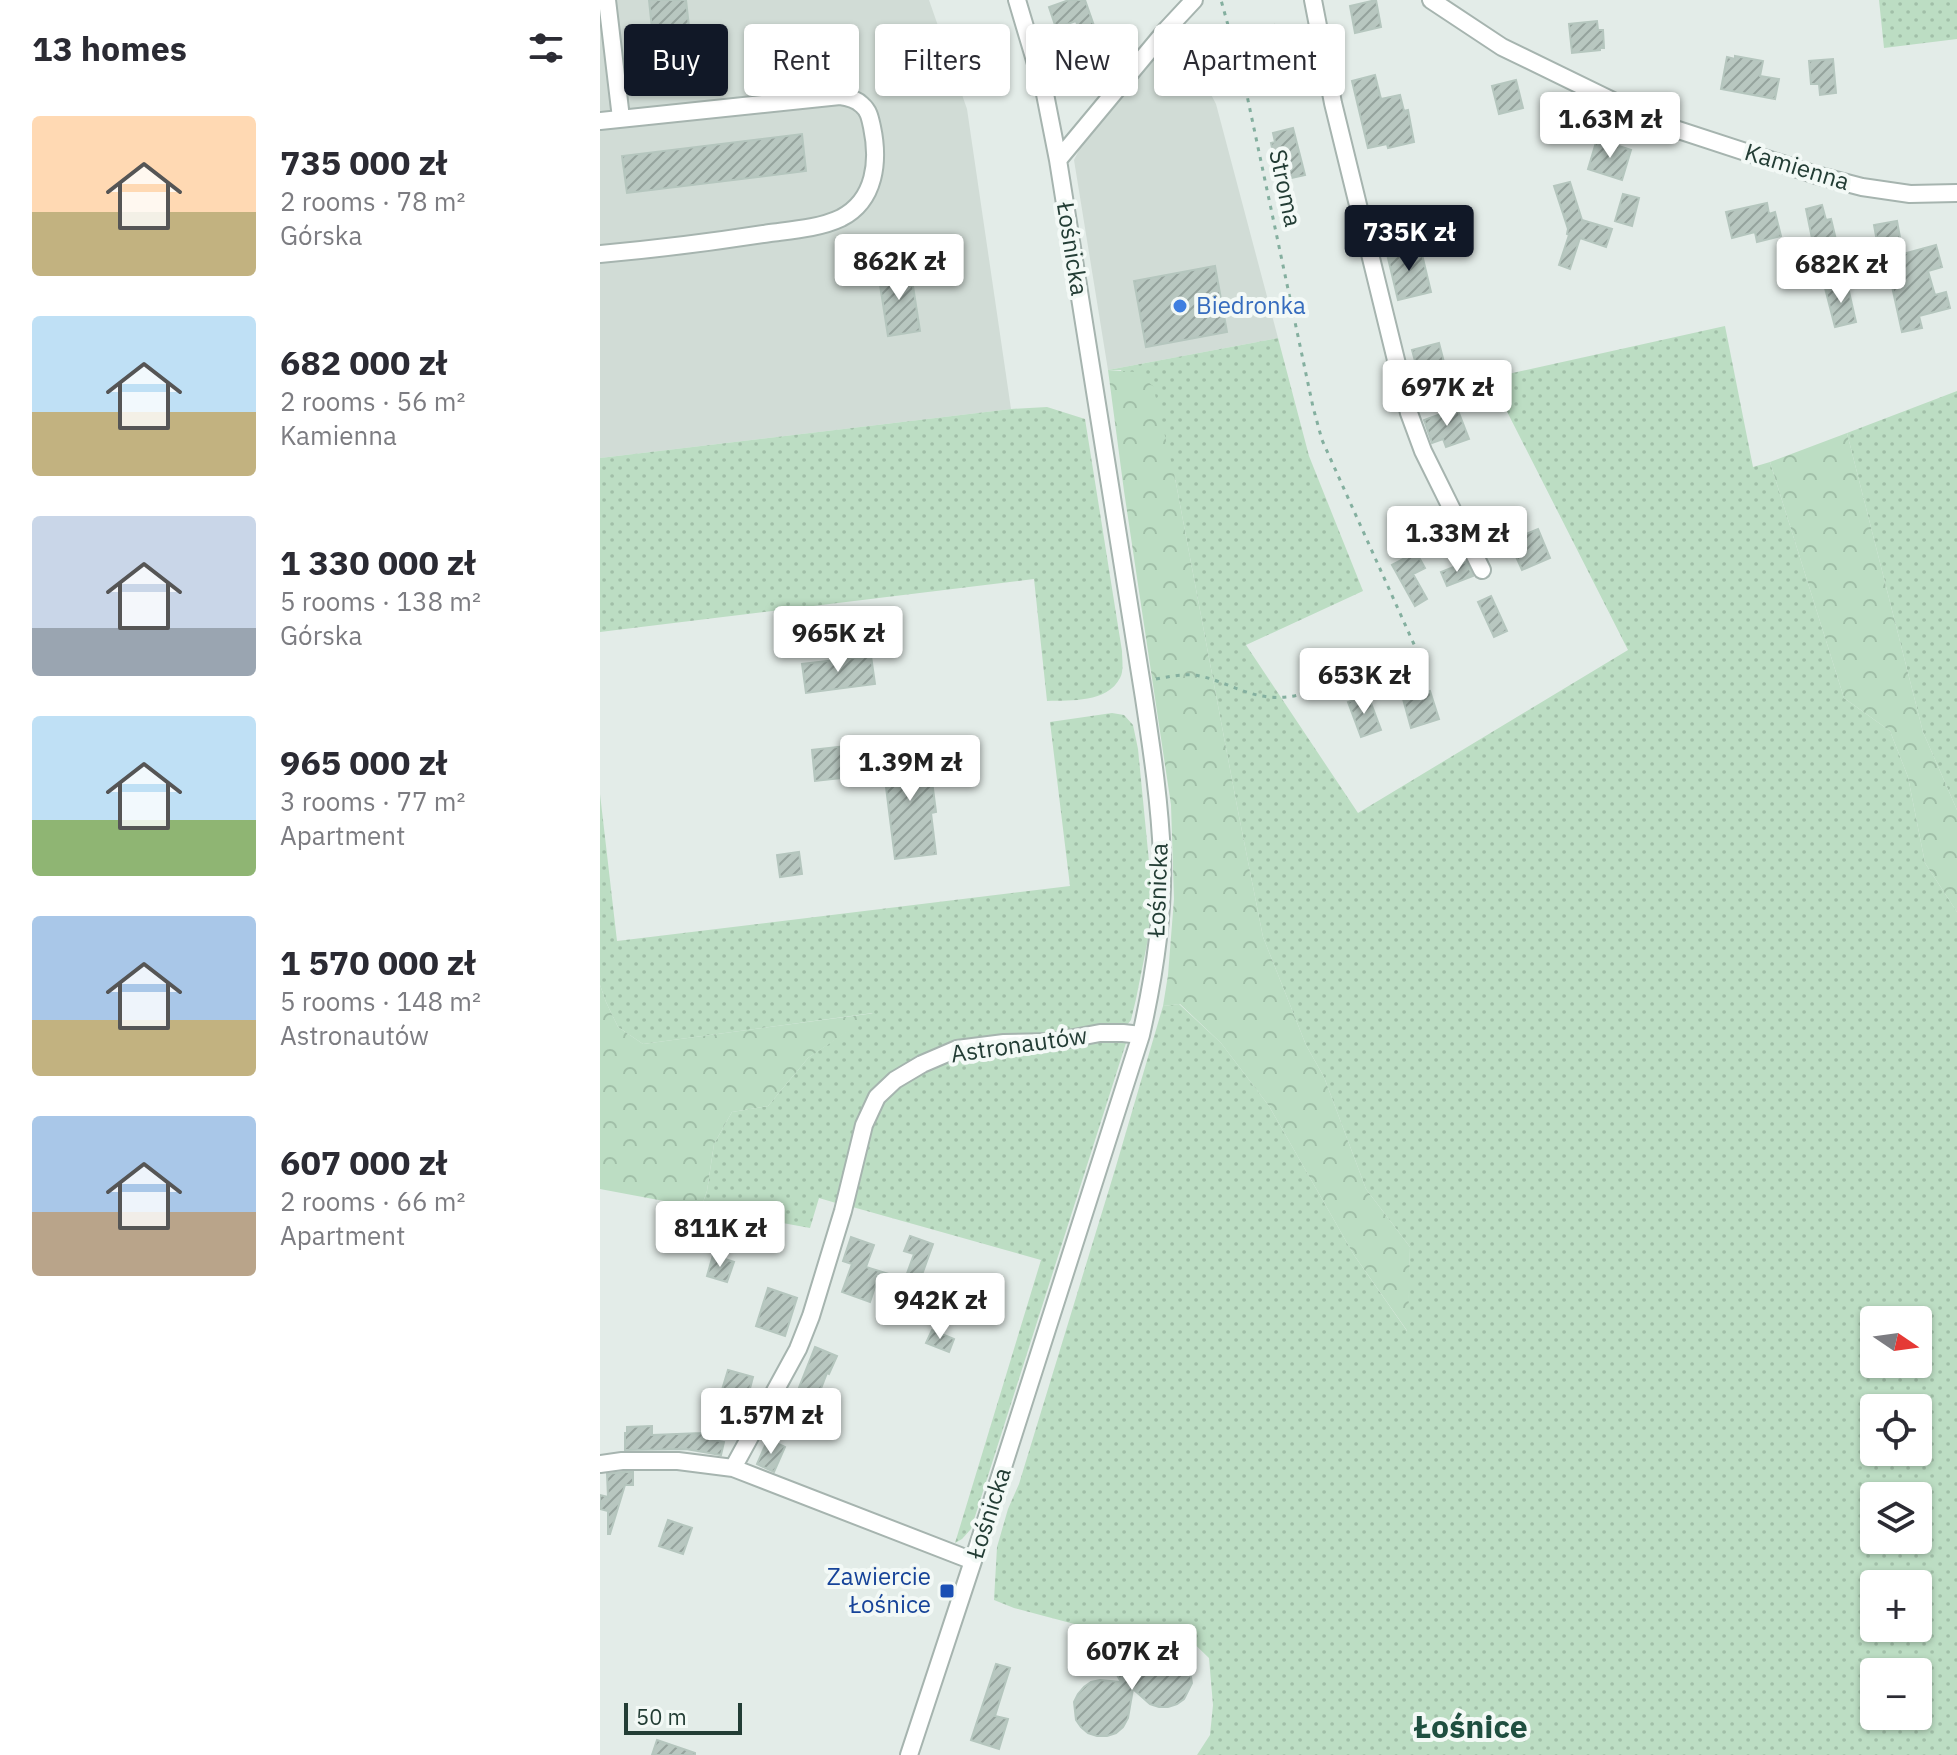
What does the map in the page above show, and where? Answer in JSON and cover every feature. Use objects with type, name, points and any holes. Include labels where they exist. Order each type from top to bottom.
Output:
[{"type":"street","points":[[607,0],[621,118]]},
{"type":"street","name":"Łośnicka","points":[[909,1755],[1141,1035],[1150,996],[1160,922],[1162,859],[1155,772],[1058,160],[1045,94],[1017,0]]},
{"type":"street","points":[[1172,24],[1194,0]]},
{"type":"street","points":[[1313,0],[1333,103],[1409,413],[1423,451],[1482,570]]},
{"type":"street","name":"Kamienna","points":[[1431,0],[1502,47],[1660,124],[1862,187],[1910,194],[1957,193]]},
{"type":"street","points":[[1058,160],[1154,45]]},
{"type":"street","points":[[600,121],[850,97],[868,112],[874,135],[875,169],[870,187],[856,207],[838,219],[701,244],[600,254]]},
{"type":"street","name":"Astronautów","points":[[733,1468],[798,1349],[811,1316],[843,1211],[864,1125],[877,1097],[895,1080],[957,1049],[1004,1043],[1053,1042],[1100,1033],[1141,1035]]},
{"type":"street","points":[[600,1464],[678,1461],[733,1468],[973,1561]]},
{"type":"path","name":"Stroma","points":[[1221,0],[1228,24]]},
{"type":"path","name":"Stroma","points":[[1141,682],[1195,675],[1255,695],[1272,698],[1299,696],[1417,651],[1322,440],[1247,96]]},
{"type":"shaded area","points":[[600,0],[929,0],[937,24],[875,24],[875,96],[962,96],[967,109],[1011,409],[600,458]]},
{"type":"shaded area","points":[[1154,56],[1154,96],[1212,96],[1278,338],[1108,370],[1074,160],[1085,138],[1120,96],[1138,96],[1138,75]]},
{"type":"green space","points":[[1879,0],[1957,0],[1957,39],[1884,48]]},
{"type":"green space","points":[[1725,326],[1753,467],[1770,462],[1844,698],[1890,731],[1908,777],[1925,863],[1957,912],[1957,1755],[1197,1755],[1210,1735],[1213,1705],[1209,1658],[1184,1634],[1141,1626],[1078,1625],[994,1600],[997,1547],[1019,1484],[1163,1006],[1179,1004],[1221,1043],[1269,1106],[1354,1255],[1407,1331],[1410,1247],[1366,1189],[1324,1077],[1306,1045],[1263,937],[1175,478],[1121,370],[1108,370],[1278,338],[1309,456],[1363,591],[1246,645],[1358,813],[1628,650],[1490,378]]},
{"type":"green space","points":[[1108,370],[1135,372],[1153,386],[1175,478],[1263,937],[1306,1045],[1324,1077],[1366,1189],[1410,1247],[1408,1332],[1354,1255],[1269,1106],[1221,1043],[1180,1004],[1163,1006],[1174,899],[1171,805]]},
{"type":"green space","points":[[1957,391],[1957,810],[1923,732],[1847,433]]},
{"type":"green space","points":[[1047,407],[1085,419],[1122,651],[1121,675],[1106,692],[1077,700],[1047,701],[1034,579],[600,632],[600,458]]},
{"type":"green space","points":[[1847,433],[1923,732],[1957,810],[1957,912],[1925,863],[1908,777],[1890,731],[1844,698],[1770,462]]},
{"type":"green space","points":[[1112,713],[1124,715],[1133,725],[1151,882],[1150,929],[1131,1020],[1127,1025],[962,1044],[889,1078],[854,1145],[836,1203],[819,1198],[810,1228],[701,1208],[707,1191],[714,1144],[732,1112],[768,1106],[808,1058],[873,1013],[643,1044],[618,1027],[600,985],[600,794],[617,941],[1070,886],[1050,722]]},
{"type":"green space","points":[[600,985],[618,1027],[643,1044],[875,1013],[808,1058],[768,1106],[732,1112],[714,1144],[707,1191],[701,1208],[600,1189]]},
{"type":"green space","points":[[1124,1038],[1126,1043],[971,1529],[955,1543],[1041,1260],[849,1206],[875,1115],[886,1097],[904,1080],[964,1054]]},
{"type":"building","points":[[649,0],[686,0],[689,24],[651,24]]},
{"type":"building","points":[[1069,0],[1085,0],[1093,24],[1077,24],[1076,21],[1055,24],[1049,7]]},
{"type":"building","points":[[1376,0],[1381,27],[1355,33],[1350,6]]},
{"type":"building","points":[[1597,21],[1598,30],[1603,30],[1604,48],[1572,53],[1569,24]]},
{"type":"building","points":[[1735,56],[1763,61],[1760,76],[1779,79],[1775,99],[1721,89],[1727,57],[1735,59]]},
{"type":"building","points":[[1833,59],[1836,93],[1820,95],[1819,84],[1811,84],[1809,61]]},
{"type":"building","points":[[1375,75],[1381,99],[1400,95],[1404,111],[1408,110],[1414,142],[1388,148],[1387,144],[1368,148],[1352,81]]},
{"type":"building","points":[[1516,80],[1523,108],[1499,114],[1492,86]]},
{"type":"building","points":[[1293,128],[1305,175],[1282,180],[1271,143],[1275,142],[1273,133]]},
{"type":"building","points":[[802,134],[806,171],[627,193],[622,156]]},
{"type":"building","points":[[1597,139],[1631,150],[1622,180],[1588,169]]},
{"type":"building","points":[[1570,182],[1582,220],[1612,229],[1606,247],[1580,238],[1570,269],[1559,265],[1569,235],[1554,186]]},
{"type":"building","points":[[1623,194],[1639,198],[1632,226],[1615,221]]},
{"type":"building","points":[[1767,203],[1769,214],[1775,212],[1781,236],[1757,242],[1755,232],[1732,238],[1726,212]]},
{"type":"building","points":[[1822,205],[1826,220],[1831,219],[1838,248],[1815,253],[1806,209]]},
{"type":"building","points":[[1897,221],[1903,254],[1936,245],[1942,267],[1928,271],[1935,295],[1946,292],[1950,308],[1919,316],[1922,328],[1902,332],[1888,268],[1882,269],[1874,225]]},
{"type":"building","points":[[1420,246],[1431,292],[1398,300],[1387,254]]},
{"type":"building","name":"Biedronka","points":[[1215,266],[1227,332],[1146,347],[1134,281]]},
{"type":"building","points":[[910,267],[920,331],[888,336],[878,272]]},
{"type":"building","points":[[1847,283],[1856,322],[1835,327],[1825,288]]},
{"type":"building","points":[[1439,343],[1446,370],[1441,371],[1443,378],[1425,383],[1422,375],[1419,376],[1412,350]]},
{"type":"building","points":[[1457,408],[1469,439],[1446,447],[1443,439],[1432,443],[1424,420]]},
{"type":"building","points":[[1538,529],[1550,558],[1522,570],[1509,541]]},
{"type":"building","points":[[1416,552],[1425,568],[1413,574],[1427,599],[1415,606],[1392,565]]},
{"type":"building","points":[[1466,562],[1473,576],[1447,586],[1441,572]]},
{"type":"building","points":[[1491,596],[1507,631],[1494,637],[1478,602]]},
{"type":"building","points":[[871,656],[875,684],[806,693],[802,664]]},
{"type":"building","points":[[1430,691],[1439,719],[1411,728],[1403,699]]},
{"type":"building","points":[[1368,695],[1381,730],[1361,737],[1348,702]]},
{"type":"building","points":[[855,745],[859,776],[815,781],[812,750]]},
{"type":"building","points":[[928,750],[936,812],[931,813],[936,854],[895,859],[882,755]]},
{"type":"building","points":[[799,852],[802,874],[780,877],[777,855]]},
{"type":"building","points":[[910,1236],[933,1244],[919,1283],[925,1285],[921,1297],[876,1284],[870,1302],[842,1292],[852,1264],[843,1261],[851,1237],[874,1245],[866,1267],[905,1279],[914,1254],[904,1251]]},
{"type":"building","points":[[713,1255],[734,1262],[727,1282],[707,1276]]},
{"type":"building","points":[[768,1288],[797,1298],[785,1336],[756,1326]]},
{"type":"building","points":[[932,1330],[954,1339],[949,1352],[926,1343]]},
{"type":"building","points":[[815,1347],[837,1356],[827,1373],[805,1430],[801,1429],[799,1434],[787,1429]]},
{"type":"building","points":[[728,1370],[753,1377],[747,1400],[721,1393]]},
{"type":"building","points":[[652,1426],[652,1435],[702,1433],[702,1430],[716,1434],[714,1440],[724,1442],[721,1455],[686,1449],[625,1450],[627,1427]]},
{"type":"building","points":[[768,1439],[785,1447],[774,1472],[757,1464]]},
{"type":"building","points":[[633,1472],[633,1485],[625,1485],[608,1534],[608,1511],[600,1509],[600,1495],[608,1497],[607,1474]]},
{"type":"building","points":[[668,1520],[692,1528],[683,1554],[659,1546]]},
{"type":"building","points":[[1166,1651],[1175,1653],[1189,1665],[1192,1683],[1184,1699],[1168,1707],[1159,1707],[1150,1704],[1133,1689],[1128,1718],[1116,1733],[1097,1736],[1081,1727],[1076,1720],[1074,1702],[1084,1687],[1100,1680],[1121,1682],[1112,1666],[1124,1659],[1131,1673],[1148,1656]]},
{"type":"building","points":[[996,1664],[1010,1668],[995,1716],[1008,1719],[999,1749],[971,1740]]},
{"type":"building","points":[[657,1740],[695,1753],[695,1755],[652,1755]]},
{"type":"place","name":"Biedronka","points":[[1180,306]]},
{"type":"place","name":"Zawiercie Łośnice","points":[[947,1591]]},
{"type":"district","name":"Łośnice","points":[[1471,1727]]}]
